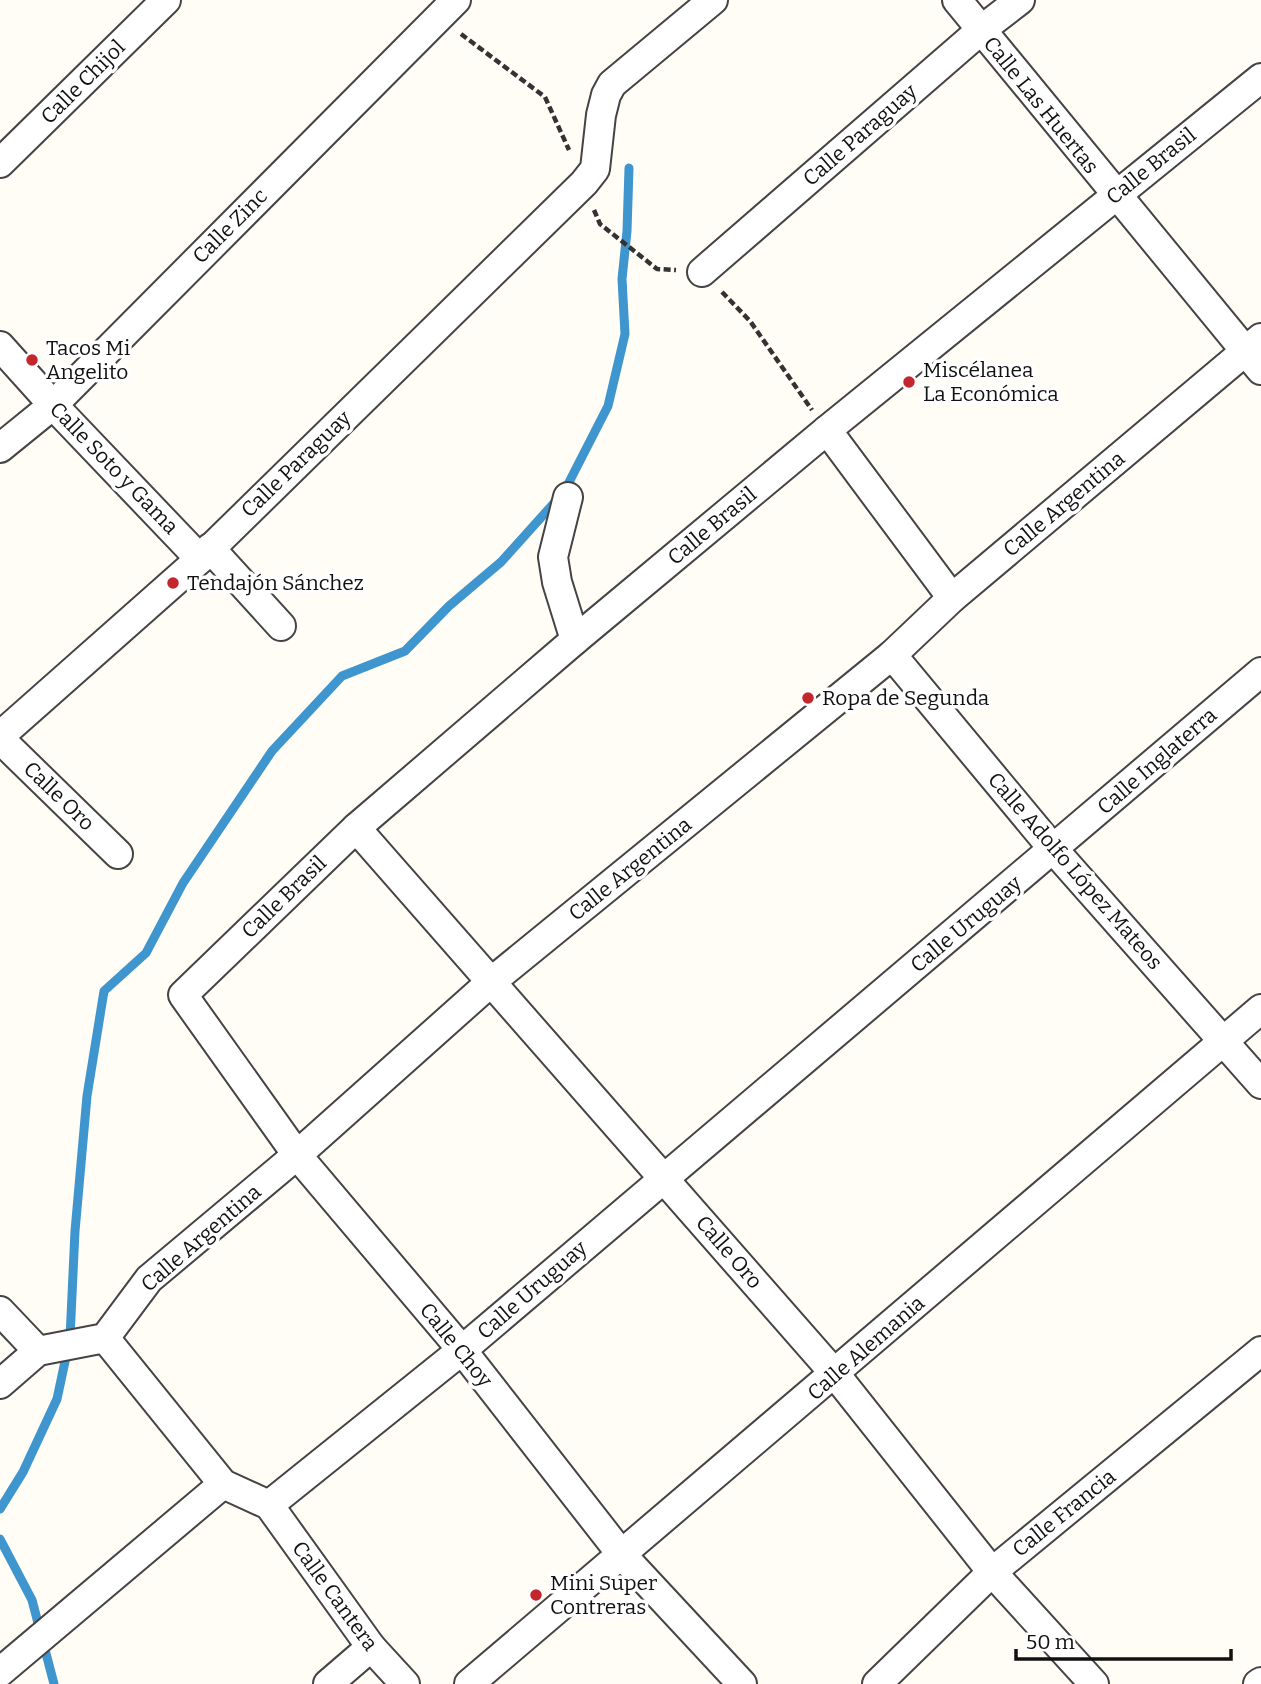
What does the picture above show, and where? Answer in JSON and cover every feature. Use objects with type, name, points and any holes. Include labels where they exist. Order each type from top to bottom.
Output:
[{"type":"street","name":"Calle Chijol","points":[[0,163],[166,0]]},
{"type":"street","name":"Calle Zinc","points":[[0,448],[53,405],[456,0]]},
{"type":"street","name":"Calle Paraguay","points":[[0,738],[205,554],[584,183],[595,169],[601,115],[606,95],[612,85],[713,0]]},
{"type":"street","name":"Calle Las Huertas","points":[[957,0],[1115,195],[1256,354]]},
{"type":"street","name":"Calle Paraguay","points":[[702,272],[981,30],[1020,0]]},
{"type":"street","name":"Calle Brasil","points":[[183,995],[356,828],[575,640],[827,430],[1261,78]]},
{"type":"street","name":"Calle Soto y Gama","points":[[0,346],[53,405],[281,626]]},
{"type":"street","name":"Calle Argentina","points":[[105,1338],[149,1279],[297,1154],[491,982],[892,654],[952,598],[1256,354]]},
{"type":"street","points":[[827,430],[952,598]]},
{"type":"street","points":[[568,498],[553,557],[557,582],[575,640]]},
{"type":"street","name":"Calle Adolfo López Mateos","points":[[892,654],[1054,850],[1261,1084]]},
{"type":"street","name":"Calle Inglaterra","points":[[1054,850],[1261,672]]},
{"type":"street","name":"Calle Oro","points":[[0,738],[118,854]]},
{"type":"street","name":"Calle Oro","points":[[356,828],[835,1374],[992,1572],[1094,1684]]},
{"type":"street","name":"Calle Uruguay","points":[[269,1505],[462,1350],[663,1177],[1054,850]]},
{"type":"street","name":"Calle Choy","points":[[183,995],[297,1154],[462,1350],[622,1555],[742,1684]]},
{"type":"street","name":"Calle Alemania","points":[[469,1684],[1261,1009]]},
{"type":"street","points":[[0,1311],[38,1351]]},
{"type":"street","points":[[0,1384],[38,1351],[105,1338],[223,1484],[269,1505]]},
{"type":"street","name":"Calle Francia","points":[[877,1684],[992,1572],[1261,1351]]},
{"type":"street","points":[[0,1672],[223,1484]]},
{"type":"street","name":"Calle Cantera","points":[[269,1505],[371,1647],[405,1684]]},
{"type":"street","points":[[328,1684],[371,1647]]},
{"type":"path","points":[[435,20],[465,36],[545,97]]},
{"type":"waterway","points":[[0,1509],[23,1472],[57,1399],[70,1338],[75,1231],[87,1096],[104,991],[146,953],[183,883],[272,751],[342,676],[405,651],[449,606],[501,562],[564,492],[608,406],[625,334],[622,279],[629,168]]},
{"type":"waterway","points":[[0,1539],[32,1600],[54,1684]]},
{"type":"place","name":"Tacos Mi Angelito","points":[[32,360]]},
{"type":"place","name":"Miscélanea La Económica","points":[[909,382]]},
{"type":"place","name":"Tendajón Sánchez","points":[[173,583]]},
{"type":"place","name":"Ropa de Segunda","points":[[808,698]]},
{"type":"place","name":"Mini Super Contreras","points":[[536,1595]]}]
